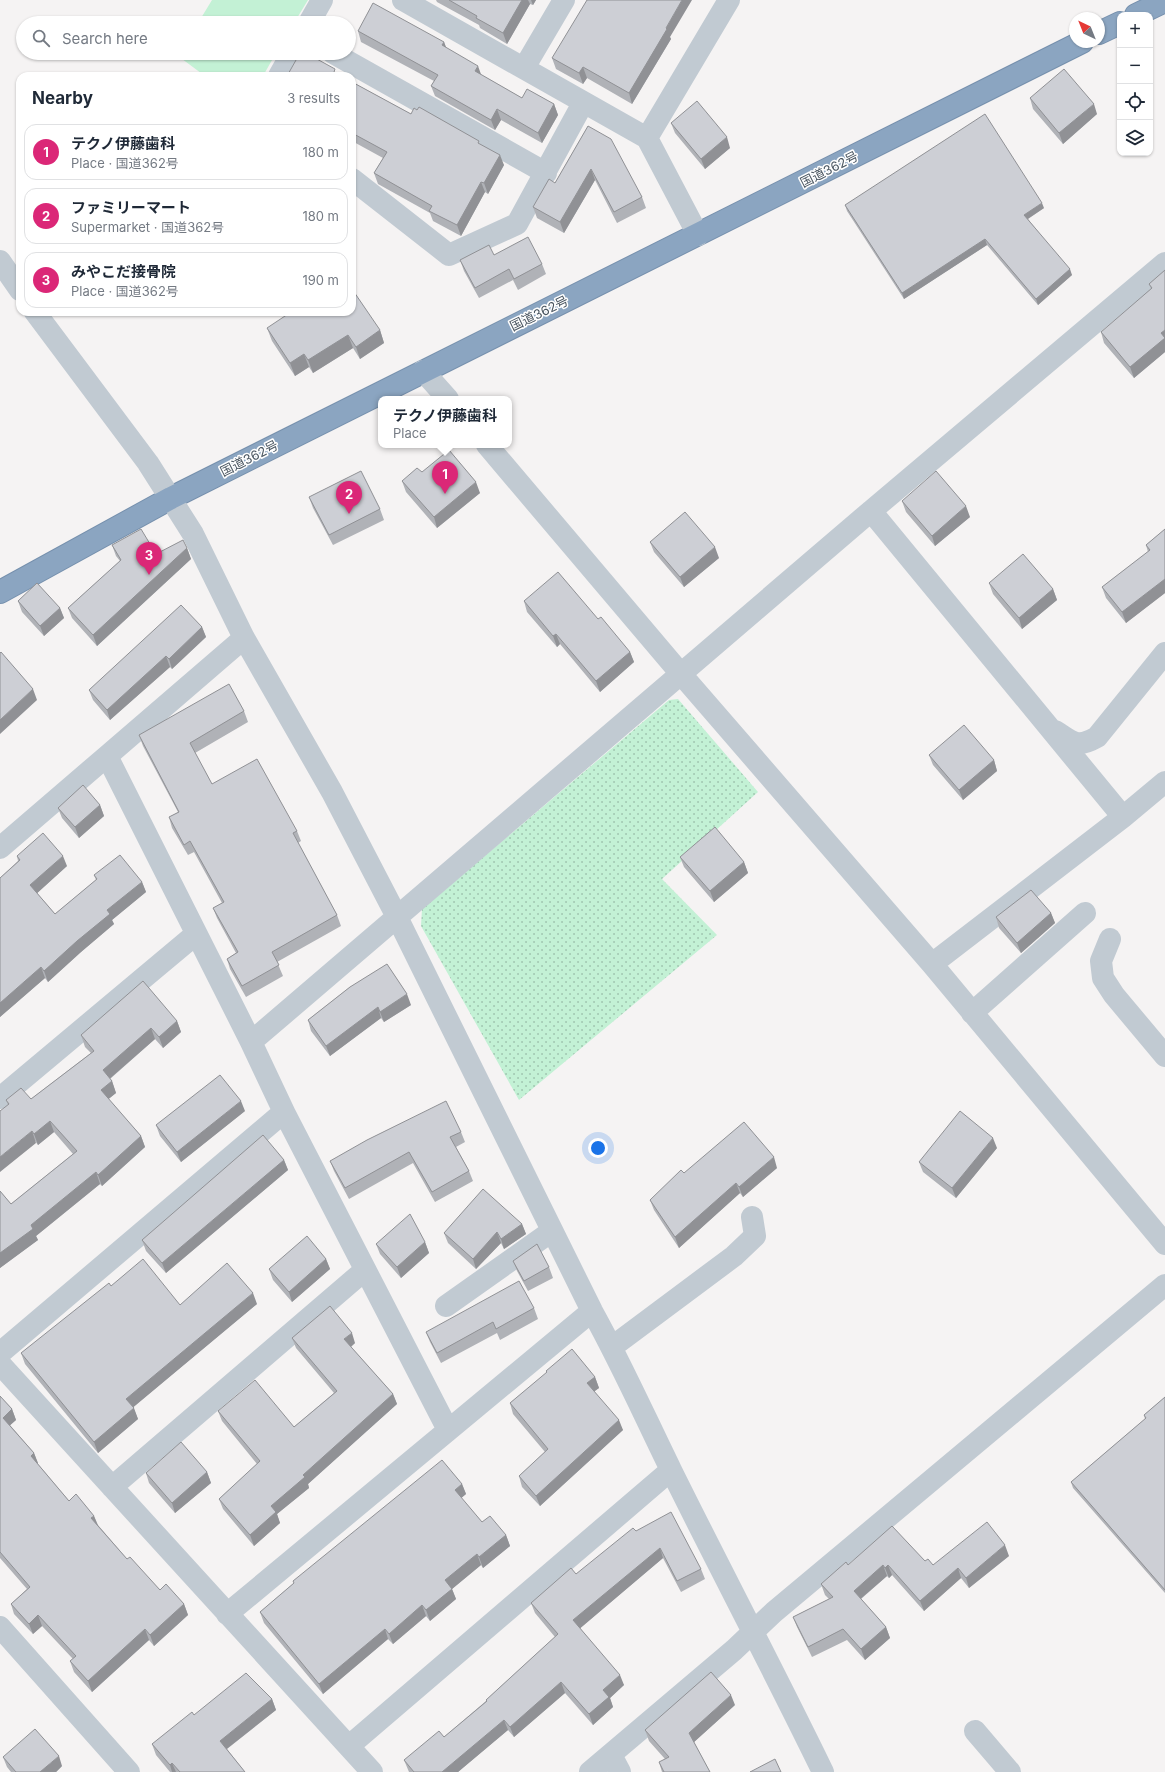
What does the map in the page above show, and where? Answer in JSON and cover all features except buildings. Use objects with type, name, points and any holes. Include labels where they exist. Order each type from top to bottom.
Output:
[{"type":"highway","points":[[1142,12],[1165,1]]},
{"type":"highway","points":[[1105,31],[1117,25]]},
{"type":"highway","name":"国道362号","points":[[0,592],[171,498],[423,370],[698,235],[1070,48]]},
{"type":"street","points":[[313,16],[322,0]]},
{"type":"street","points":[[524,68],[564,0]]},
{"type":"street","points":[[647,138],[729,0]]},
{"type":"street","points":[[406,1],[647,138],[698,235]]},
{"type":"street","points":[[281,72],[288,60]]},
{"type":"street","points":[[345,60],[546,173]]},
{"type":"street","points":[[356,182],[450,255],[517,224],[584,103]]},
{"type":"street","points":[[0,261],[16,284]]},
{"type":"street","points":[[251,1042],[871,511],[1165,263]]},
{"type":"street","points":[[38,316],[148,463],[194,534],[244,638],[332,792],[397,917],[552,1231],[592,1311],[612,1347],[671,1470],[754,1632],[823,1772]]},
{"type":"street","points":[[423,370],[445,396]]},
{"type":"street","points":[[489,448],[681,674],[932,964],[1165,1244]]},
{"type":"street","points":[[871,511],[1123,818]]},
{"type":"street","points":[[0,848],[244,638]]},
{"type":"street","points":[[1050,729],[1076,744],[1085,743],[1097,737],[1165,653]]},
{"type":"street","points":[[107,756],[251,1042],[284,1112],[448,1430]]},
{"type":"street","points":[[932,964],[1123,818],[1165,782]]},
{"type":"street","points":[[972,1013],[1085,913]]},
{"type":"street","points":[[0,1098],[196,934]]},
{"type":"street","points":[[1110,939],[1101,961],[1102,978],[1114,996],[1165,1056]]},
{"type":"street","points":[[0,1353],[284,1112]]},
{"type":"street","points":[[612,1347],[734,1256],[755,1236],[752,1217]]},
{"type":"street","points":[[446,1306],[552,1231]]},
{"type":"street","points":[[112,1487],[365,1270]]},
{"type":"street","points":[[590,1772],[615,1763],[786,1602],[1165,1285]]},
{"type":"street","points":[[227,1614],[592,1311]]},
{"type":"street","points":[[0,1364],[372,1772]]},
{"type":"street","points":[[349,1746],[671,1470]]},
{"type":"street","points":[[0,1627],[129,1772]]},
{"type":"street","points":[[975,1731],[1010,1772]]},
{"type":"green space","points":[[212,0],[308,0],[298,16],[202,16]]},
{"type":"green space","points":[[183,60],[272,60],[265,72],[200,72]]},
{"type":"green space","points":[[678,699],[758,792],[662,879],[717,935],[519,1100],[421,926],[422,909],[669,700]]},
{"type":"place","name":"テクノ伊藤歯科","points":[[445,494]]},
{"type":"place","name":"ファミリーマート","points":[[349,514]]},
{"type":"place","name":"みやこだ接骨院","points":[[149,575]]}]
